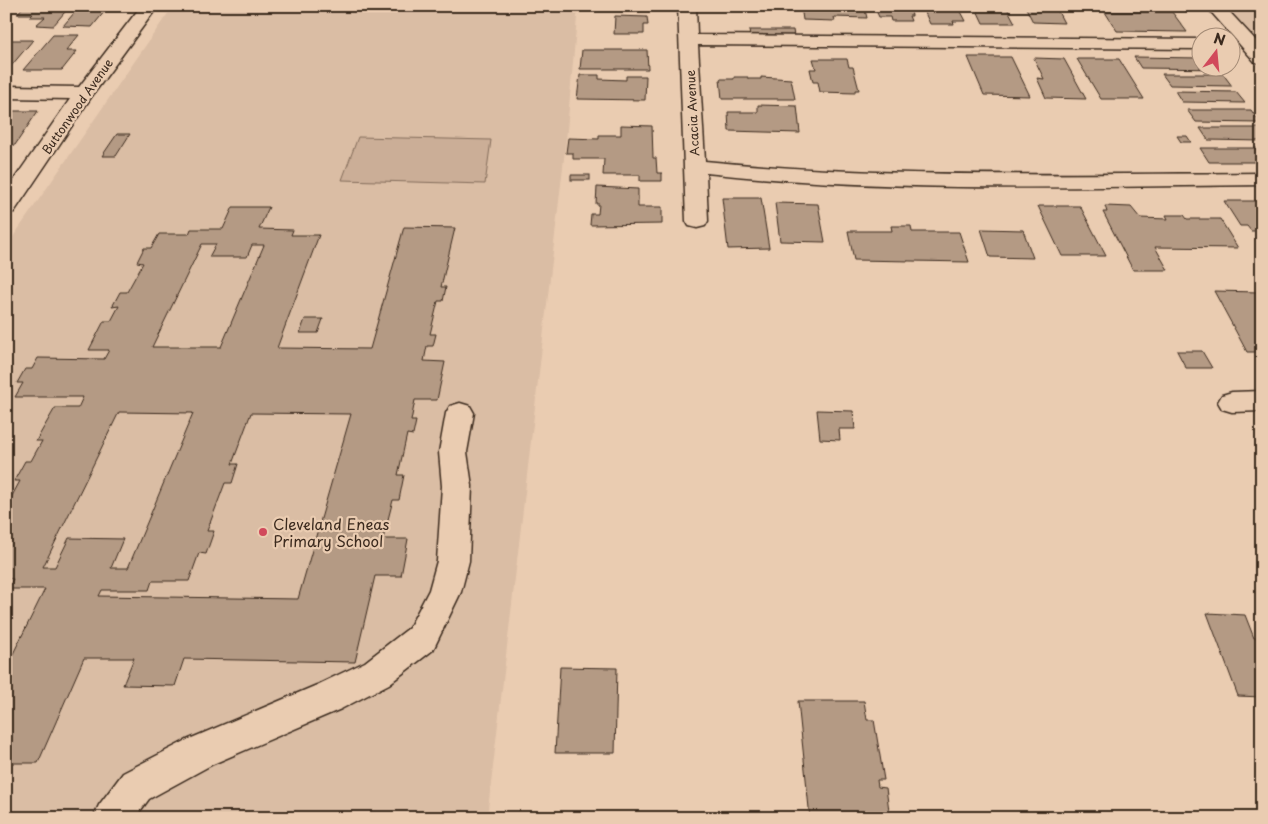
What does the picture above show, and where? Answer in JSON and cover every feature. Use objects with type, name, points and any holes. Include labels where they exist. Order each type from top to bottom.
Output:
[{"type":"street","name":"Buttonwood Avenue","points":[[6,207],[84,93],[150,6]]},
{"type":"street","name":"Acacia Avenue","points":[[687,6],[697,221]]},
{"type":"street","points":[[1214,6],[1262,58]]},
{"type":"street","points":[[689,40],[1190,44]]},
{"type":"street","points":[[1240,44],[1250,44]]},
{"type":"street","points":[[6,92],[84,93]]},
{"type":"street","points":[[695,166],[763,175],[954,181],[1262,179]]},
{"type":"street","points":[[1232,402],[1262,401]]},
{"type":"street","points":[[112,818],[136,786],[200,752],[329,698],[377,673],[421,639],[444,592],[453,560],[457,486],[454,452],[460,413]]},
{"type":"shaded area","name":"Cleveland Eneas Primary School","points":[[173,6],[578,6],[566,141],[487,818],[6,818],[6,247]]},
{"type":"shaded area","points":[[1227,6],[1262,6],[1262,47]]},
{"type":"shaded area","points":[[358,137],[491,140],[485,184],[342,180]]},
{"type":"building","points":[[24,6],[70,6],[53,26],[36,25],[45,17],[30,17],[33,14],[17,14]]},
{"type":"building","points":[[80,6],[109,6],[92,27],[63,26]]},
{"type":"building","points":[[619,6],[645,6],[645,9],[618,9]]},
{"type":"building","points":[[801,6],[864,6],[867,18],[834,17],[835,21],[803,20]]},
{"type":"building","points":[[874,6],[905,6],[907,11],[911,11],[912,16],[909,16],[911,21],[891,21],[890,17],[879,17]]},
{"type":"building","points":[[922,6],[958,6],[966,21],[953,21],[954,24],[930,24]]},
{"type":"building","points":[[975,6],[1006,6],[1015,23],[983,23]]},
{"type":"building","points":[[1025,6],[1055,6],[1064,23],[1033,22]]},
{"type":"building","points":[[1069,6],[1089,6],[1092,11],[1072,11]]},
{"type":"building","points":[[1105,12],[1172,12],[1187,32],[1117,31]]},
{"type":"building","points":[[615,16],[647,17],[648,25],[644,25],[644,34],[614,34]]},
{"type":"building","points":[[749,30],[793,30],[794,36],[750,36]]},
{"type":"building","points":[[53,35],[79,35],[66,51],[77,51],[62,70],[23,70]]},
{"type":"building","points":[[6,40],[33,40],[6,72]]},
{"type":"building","points":[[582,50],[647,50],[648,69],[580,69]]},
{"type":"building","points":[[968,57],[1011,57],[1030,96],[984,95]]},
{"type":"building","points":[[1134,57],[1190,58],[1190,69],[1141,68]]},
{"type":"building","points":[[1034,58],[1064,59],[1086,99],[1046,98],[1037,78],[1044,79]]},
{"type":"building","points":[[813,59],[847,59],[849,67],[853,67],[859,90],[855,90],[855,93],[820,92],[818,82],[813,82],[810,69],[816,69]]},
{"type":"building","points":[[1077,59],[1119,59],[1144,99],[1101,99]]},
{"type":"building","points":[[1162,74],[1190,74],[1190,78],[1226,78],[1232,86],[1170,85]]},
{"type":"building","points":[[580,75],[599,75],[599,79],[626,80],[626,76],[646,76],[645,100],[577,99]]},
{"type":"building","points":[[734,77],[748,77],[748,79],[761,79],[761,77],[791,79],[795,99],[722,99],[720,79],[734,79]]},
{"type":"building","points":[[1175,91],[1236,92],[1245,103],[1182,102]]},
{"type":"building","points":[[758,105],[797,106],[800,133],[729,131],[728,112],[758,112]]},
{"type":"building","points":[[1187,110],[1251,110],[1260,123],[1196,122]]},
{"type":"building","points":[[6,111],[38,111],[15,145],[6,145]]},
{"type":"building","points":[[621,125],[652,126],[653,158],[656,158],[657,173],[662,173],[662,181],[640,181],[640,175],[603,175],[604,159],[573,159],[573,153],[566,153],[568,138],[599,139],[599,135],[621,135]]},
{"type":"building","points":[[1200,128],[1262,128],[1262,141],[1208,140]]},
{"type":"building","points":[[117,134],[130,134],[116,156],[102,156]]},
{"type":"building","points":[[1177,136],[1187,136],[1191,142],[1181,142]]},
{"type":"building","points":[[1200,148],[1262,148],[1262,162],[1209,162]]},
{"type":"building","points":[[571,175],[590,175],[590,180],[571,180]]},
{"type":"building","points":[[597,187],[638,189],[638,207],[662,207],[662,224],[590,225],[591,214],[598,214],[599,204],[596,204]]},
{"type":"building","points":[[722,198],[761,198],[769,248],[728,249]]},
{"type":"building","points":[[1224,201],[1262,201],[1262,231],[1251,231],[1247,226],[1240,226]]},
{"type":"building","points":[[775,203],[818,204],[825,242],[780,241]]},
{"type":"building","points":[[1038,206],[1080,206],[1106,256],[1062,256]]},
{"type":"building","points":[[1105,206],[1131,207],[1140,218],[1168,219],[1166,215],[1184,215],[1187,219],[1220,219],[1238,248],[1155,247],[1168,270],[1133,270],[1103,212],[1107,212]]},
{"type":"building","points":[[233,207],[269,207],[259,229],[293,230],[291,235],[319,235],[277,348],[370,349],[404,227],[455,228],[441,287],[446,287],[443,301],[438,301],[430,334],[436,334],[433,346],[427,346],[424,361],[445,362],[437,400],[415,400],[411,421],[416,421],[413,435],[407,434],[398,475],[404,475],[399,500],[393,500],[383,539],[408,539],[401,576],[375,576],[355,662],[184,659],[175,686],[123,685],[134,658],[84,658],[38,763],[6,763],[6,668],[45,589],[7,589],[13,579],[6,578],[6,507],[20,481],[14,481],[25,461],[31,461],[42,441],[36,441],[55,408],[78,408],[83,397],[15,397],[23,383],[17,383],[25,369],[32,369],[38,358],[104,359],[109,350],[89,350],[104,321],[111,321],[119,306],[112,307],[120,292],[127,292],[143,263],[137,262],[144,248],[151,248],[159,234],[189,234],[191,229],[223,229]],"holes":[[[202,244],[216,244],[209,257],[247,257],[252,245],[264,245],[221,347],[152,347]],[[119,412],[193,413],[128,568],[111,568],[123,539],[69,538],[55,567],[43,567]],[[251,413],[351,414],[298,599],[99,596],[102,590],[149,590],[152,581],[189,581],[199,553],[206,554],[214,531],[207,531],[225,483],[232,483],[238,464],[232,464]]]},
{"type":"building","points":[[891,226],[911,226],[912,232],[959,232],[969,262],[854,260],[848,231],[892,231]]},
{"type":"building","points":[[981,229],[1023,230],[1033,258],[990,257]]},
{"type":"building","points":[[1214,291],[1258,292],[1262,299],[1262,352],[1247,352]]},
{"type":"building","points":[[305,319],[323,319],[318,333],[300,333]]},
{"type":"building","points":[[1177,351],[1202,351],[1212,368],[1186,368]]},
{"type":"building","points":[[817,410],[853,411],[855,429],[839,429],[840,440],[820,439]]},
{"type":"building","points":[[1207,613],[1245,615],[1254,638],[1262,638],[1262,697],[1238,696]]},
{"type":"building","points":[[560,667],[617,668],[615,753],[555,753]]},
{"type":"building","points":[[798,701],[864,701],[867,720],[874,720],[884,780],[877,780],[878,787],[886,788],[890,818],[810,818]]},
{"type":"place","name":"Cleveland Eneas Primary School","points":[[263,532]]}]
